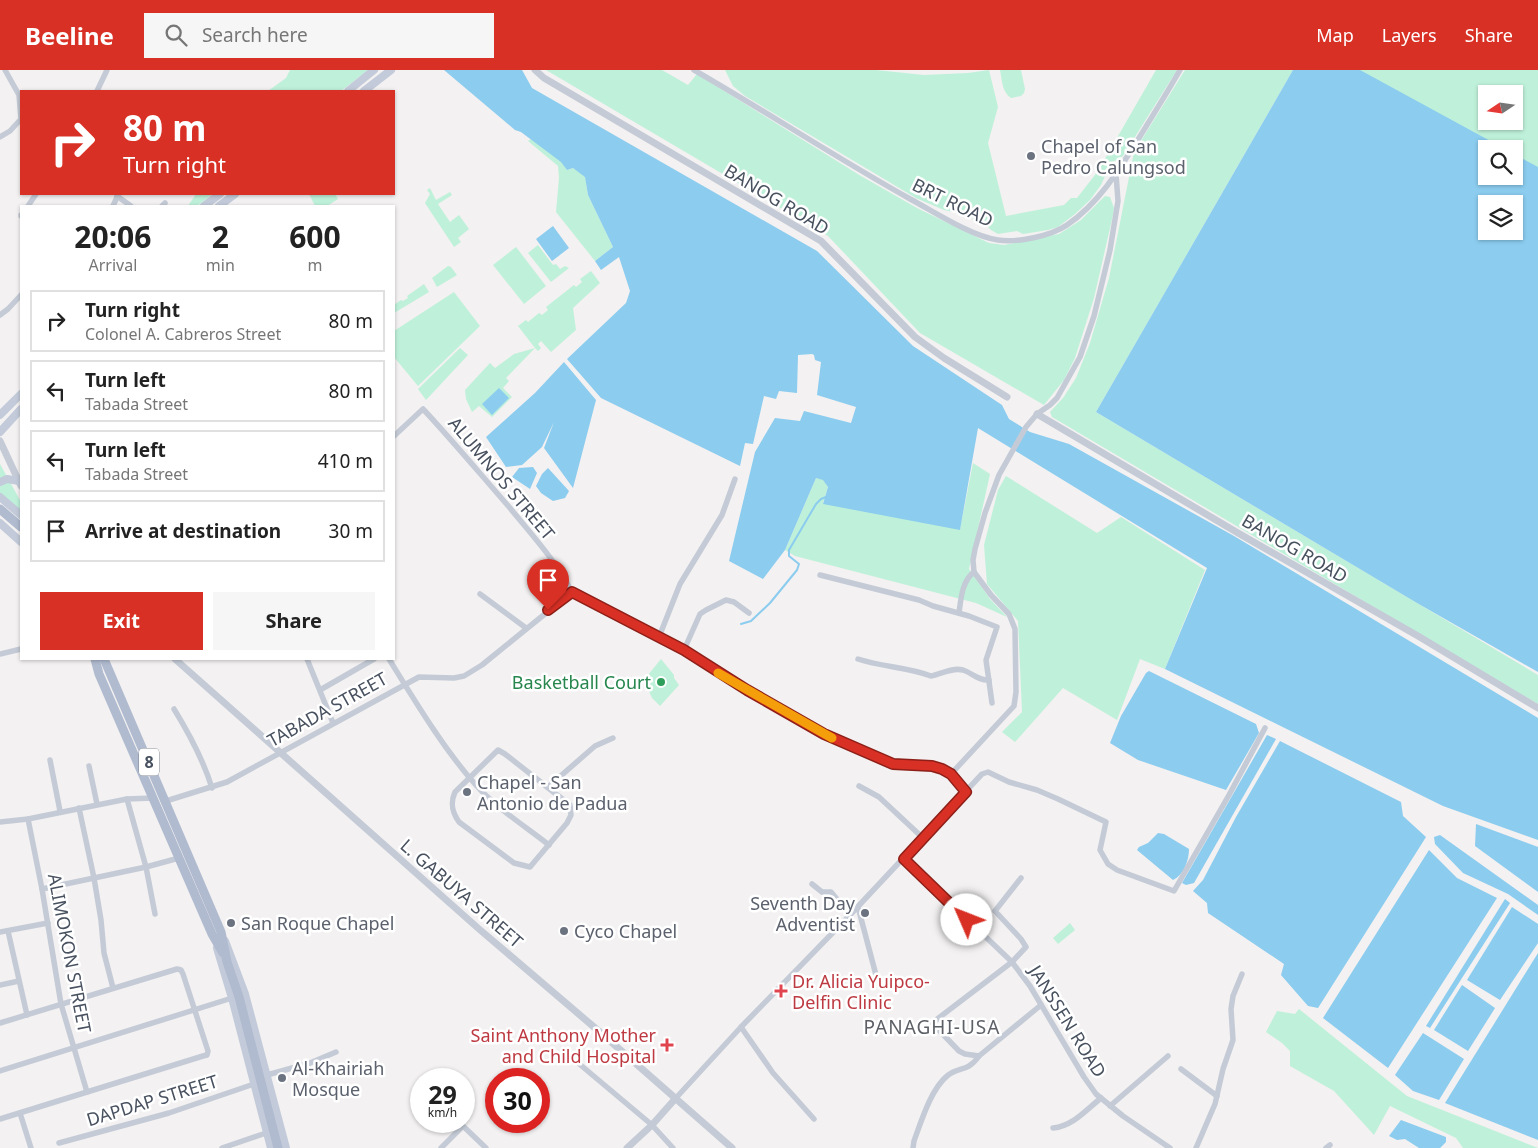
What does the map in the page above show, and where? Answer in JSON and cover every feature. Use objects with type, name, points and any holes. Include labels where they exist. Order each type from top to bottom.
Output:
[{"type":"main road","points":[[349,90],[374,70]]},
{"type":"main road","points":[[365,90],[391,70]]},
{"type":"main road","points":[[205,205],[219,195]]},
{"type":"main road","points":[[220,205],[234,195]]},
{"type":"main road","points":[[0,414],[20,395]]},
{"type":"main road","points":[[0,432],[20,410]]},
{"type":"main road","points":[[0,482],[7,479],[20,484]]},
{"type":"main road","points":[[0,497],[20,514]]},
{"type":"main road","points":[[0,509],[20,526]]},
{"type":"main road","points":[[0,523],[20,541]]},
{"type":"main road","name":"8","points":[[93,660],[180,858],[217,933],[234,962],[245,994],[286,1148]]},
{"type":"main road","name":"8","points":[[106,660],[166,801],[217,933],[239,998],[278,1148]]},
{"type":"main road","name":"8","points":[[217,933],[271,1148]]},
{"type":"street","points":[[5,70],[19,95],[20,107]]},
{"type":"street","points":[[97,90],[107,70]]},
{"type":"street","name":"BANOG ROAD","points":[[535,70],[544,78],[821,241],[916,337],[944,358],[1007,397]]},
{"type":"street","name":"BRT ROAD","points":[[694,70],[947,220],[998,240],[1012,240],[1044,235],[1055,231],[1066,225],[1099,196],[1116,174],[1180,70]]},
{"type":"street","points":[[0,137],[10,131],[20,120]]},
{"type":"street","points":[[951,774],[1014,706],[1016,699],[1015,629],[1013,622],[1009,614],[991,595],[974,572],[973,560],[999,475],[1026,427],[1037,414],[1057,398],[1080,357],[1094,316],[1115,223],[1118,201],[1116,174]]},
{"type":"street","points":[[118,195],[130,205]]},
{"type":"street","points":[[0,315],[20,296]]},
{"type":"street","name":"ALUMNOS STREET","points":[[395,435],[423,409],[453,441],[532,534],[563,575],[572,592]]},
{"type":"street","name":"BANOG ROAD","points":[[1037,414],[1238,534],[1410,632],[1538,708]]},
{"type":"street","points":[[0,440],[20,484]]},
{"type":"street","points":[[659,637],[680,584],[722,515],[735,479]]},
{"type":"street","points":[[959,612],[965,582],[968,576],[974,572]]},
{"type":"street","points":[[820,575],[959,612],[997,627],[986,660],[992,703]]},
{"type":"street","points":[[572,592],[684,650],[747,690],[834,738],[893,764],[932,766],[942,769],[951,774],[966,792]]},
{"type":"street","name":"TABADA STREET","points":[[166,801],[227,782],[419,677],[454,678],[464,676],[482,665],[572,592]]},
{"type":"street","points":[[480,594],[526,628]]},
{"type":"street","points":[[684,650],[700,614],[706,610],[726,600],[734,602],[749,612]]},
{"type":"street","points":[[0,654],[20,649]]},
{"type":"street","points":[[858,659],[931,676],[949,670],[961,669],[983,681],[989,680]]},
{"type":"street","name":"L. GABUYA STREET","points":[[176,660],[479,929],[732,1148]]},
{"type":"street","points":[[307,660],[333,723]]},
{"type":"street","points":[[320,690],[372,660]]},
{"type":"street","points":[[390,660],[447,748],[469,776],[488,796],[549,845]]},
{"type":"street","points":[[174,709],[196,744],[212,788]]},
{"type":"street","points":[[627,1148],[652,1125],[741,1027],[904,859],[982,774],[988,772],[1009,782],[1037,790],[1106,822],[1100,850],[1108,864],[1116,870],[1174,891],[1265,728]]},
{"type":"street","points":[[548,787],[595,746],[613,738]]},
{"type":"street","points":[[498,750],[548,787],[570,804],[571,815],[567,823],[530,867],[514,864],[459,822],[455,816],[452,799],[455,792],[469,776],[498,750]]},
{"type":"street","points":[[50,760],[60,811]]},
{"type":"street","points":[[89,766],[97,804]]},
{"type":"street","points":[[859,786],[878,797],[923,838]]},
{"type":"street","points":[[0,822],[127,799],[154,798]]},
{"type":"street","points":[[127,799],[146,867],[154,914]]},
{"type":"street","points":[[79,808],[94,878],[104,953],[113,988]]},
{"type":"street","name":"ALIMOKON STREET","points":[[28,818],[61,1004],[86,1092]]},
{"type":"street","points":[[42,889],[180,858]]},
{"type":"street","name":"JANSSEN ROAD","points":[[904,859],[1012,962],[1030,986],[1084,1077],[1101,1098],[1170,1148]]},
{"type":"street","points":[[979,1056],[959,1051],[932,1023],[1012,962],[1026,947],[995,911],[1021,878]]},
{"type":"street","points":[[812,884],[822,892],[832,892],[850,915]]},
{"type":"street","points":[[858,907],[876,975],[880,980],[885,981]]},
{"type":"street","points":[[0,932],[48,923]]},
{"type":"street","points":[[8,931],[27,1015]]},
{"type":"street","points":[[0,1023],[177,968],[181,970],[208,1051],[207,1055],[0,1119]]},
{"type":"street","points":[[1196,1148],[1215,1104],[1223,1069],[1233,1040],[1231,1009],[1233,996],[1242,974]]},
{"type":"street","points":[[0,985],[19,981]]},
{"type":"street","points":[[0,1072],[232,998]]},
{"type":"street","points":[[913,1148],[929,1102],[944,1079],[949,1074],[973,1065],[979,1056],[1041,1005]]},
{"type":"street","points":[[741,1027],[773,1072],[814,1119]]},
{"type":"street","points":[[267,1075],[310,1063],[336,1052]]},
{"type":"street","points":[[1110,1106],[1168,1056]]},
{"type":"street","points":[[578,1062],[652,1125],[673,1148]]},
{"type":"street","points":[[1181,1069],[1217,1096]]},
{"type":"street","name":"DAPDAP STREET","points":[[59,1143],[169,1113],[254,1084]]},
{"type":"street","points":[[1053,1128],[1070,1124],[1101,1098]]},
{"type":"street","points":[[20,1113],[32,1148]]},
{"type":"street","points":[[441,1148],[464,1126],[486,1148]]},
{"type":"street","points":[[222,1148],[266,1132]]},
{"type":"green space","points":[[290,70],[368,70],[342,90],[269,90],[286,78]]},
{"type":"green space","points":[[546,70],[662,70],[688,85],[697,74],[861,176],[917,208],[989,243],[1004,245],[1059,234],[1081,220],[1105,196],[1110,197],[1114,208],[1113,215],[1094,298],[1075,358],[1064,380],[1044,405],[920,333],[828,236]]},
{"type":"green space","points":[[725,70],[876,70],[924,75],[989,70],[998,107],[988,143],[1006,216],[1064,205],[1071,198],[1077,198],[1098,171],[1156,70],[1177,70],[1123,156],[1111,163],[1101,185],[1090,200],[1075,214],[1058,227],[1048,230],[1023,234],[1017,231],[998,234],[986,225],[963,214],[944,210],[916,198],[745,96],[733,86]]},
{"type":"green space","points":[[1000,70],[1021,70],[1025,89],[1021,96],[1011,98],[1008,95],[1003,86]]},
{"type":"green space","points":[[1185,70],[1293,70],[1096,412],[1538,675],[1538,704],[1052,417],[1050,412],[1063,398],[1076,378],[1090,343],[1109,278],[1134,152]]},
{"type":"green space","points":[[1358,70],[1538,70],[1538,173],[1523,164],[1523,140],[1479,140]]},
{"type":"green space","points":[[531,139],[562,162],[567,170],[573,168],[585,176],[588,195],[613,247],[595,261],[556,212],[559,178],[558,166],[528,141]]},
{"type":"green space","points":[[430,188],[436,200],[450,192],[452,195],[438,204],[450,222],[459,215],[469,229],[458,238],[461,242],[454,247],[425,203],[430,194],[427,190]]},
{"type":"green space","points":[[195,195],[212,195],[198,205],[189,205]]},
{"type":"green space","points":[[310,195],[336,195],[338,199],[329,205],[314,205]]},
{"type":"green space","points":[[538,245],[553,265],[556,264],[560,269],[565,266],[569,268],[551,282],[528,253]]},
{"type":"green space","points":[[516,247],[546,286],[524,304],[493,265]]},
{"type":"green space","points":[[448,266],[457,275],[437,287],[432,278]]},
{"type":"green space","points":[[591,271],[600,283],[573,308],[576,330],[551,352],[541,341],[538,344],[541,348],[538,351],[518,326],[526,320],[528,322],[539,313],[542,315],[548,310],[546,307],[574,285],[576,287],[582,282],[580,279]]},
{"type":"green space","points":[[424,284],[429,292],[395,312],[395,304],[408,298],[407,296]]},
{"type":"green space","points":[[454,292],[480,326],[418,386],[395,358],[395,330]]},
{"type":"green space","points":[[460,348],[468,355],[426,400],[418,389]]},
{"type":"green space","points":[[535,348],[506,378],[509,381],[503,388],[512,397],[492,417],[479,406],[472,412],[466,399],[465,390],[490,363],[495,368],[514,354]]},
{"type":"green space","points":[[973,463],[990,474],[969,569],[990,599],[1007,617],[976,603],[795,556],[785,550],[816,478],[823,479],[828,487],[823,503],[960,529]]},
{"type":"green space","points":[[0,464],[20,500],[20,511],[0,493]]},
{"type":"green space","points":[[1006,476],[1097,533],[1121,517],[1205,570],[1165,669],[1140,659],[1117,720],[1063,688],[1015,742],[1002,732],[1022,712],[1018,621],[987,584],[984,545],[998,490]]},
{"type":"green space","name":"Basketball Court","points":[[661,659],[674,675],[679,685],[660,706],[652,698],[644,680]]},
{"type":"green space","points":[[1070,923],[1075,930],[1058,944],[1053,938]]},
{"type":"green space","points":[[1299,1009],[1407,1096],[1538,1148],[1463,1148],[1456,1138],[1390,1106],[1374,1135],[1334,1091],[1290,1066],[1290,1051],[1266,1032],[1277,1011],[1295,1014]]},
{"type":"water","points":[[444,70],[522,70],[532,88],[817,251],[913,346],[1002,405],[1009,419],[1030,432],[1069,444],[1234,536],[1538,718],[1538,840],[1443,806],[1165,669],[1207,568],[978,428],[960,530],[823,504],[828,487],[823,480],[816,478],[785,550],[763,579],[729,561],[755,452],[775,418],[800,421],[804,411],[851,423],[856,407],[817,395],[821,362],[815,360],[812,354],[798,355],[797,393],[779,391],[776,399],[764,396],[753,444],[745,443],[740,466],[601,398],[567,359],[626,303],[630,291],[619,257],[601,270],[595,261],[613,247],[588,195],[585,177],[573,168],[567,170],[561,162],[521,132],[515,130]]},
{"type":"water","points":[[1293,70],[1360,70],[1488,140],[1478,140],[1478,185],[1523,185],[1523,159],[1538,167],[1538,672],[1417,603],[1096,412]]},
{"type":"water","points":[[553,226],[569,248],[552,261],[536,239]]},
{"type":"water","points":[[564,362],[596,400],[573,488],[544,448],[554,422],[542,447],[522,465],[506,467],[486,437],[535,393]]},
{"type":"water","points":[[499,388],[509,398],[492,415],[482,404]]},
{"type":"water","points":[[533,467],[537,473],[530,489],[512,477],[519,468]]},
{"type":"water","points":[[548,468],[569,491],[565,498],[553,501],[541,493],[536,486],[542,474]]},
{"type":"water","points":[[1149,671],[1256,724],[1259,733],[1226,790],[1138,760],[1110,743],[1121,716]]},
{"type":"water","points":[[1267,735],[1276,739],[1194,883],[1186,885],[1182,883]]},
{"type":"water","points":[[1280,741],[1401,802],[1403,816],[1426,837],[1318,1008],[1308,1006],[1281,975],[1284,964],[1208,913],[1207,903],[1193,891],[1203,880],[1236,817]]},
{"type":"water","points":[[1476,824],[1538,847],[1538,892],[1475,846]]},
{"type":"water","points":[[1158,833],[1164,834],[1189,849],[1185,867],[1180,875],[1173,880],[1137,850]]},
{"type":"water","points":[[1440,835],[1538,905],[1538,915],[1508,894],[1463,873],[1435,844],[1434,837]]},
{"type":"water","points":[[1429,850],[1457,878],[1497,898],[1388,1068],[1323,1018]]},
{"type":"water","points":[[1505,899],[1510,903],[1430,1028],[1426,1026]]},
{"type":"water","points":[[1512,907],[1538,924],[1538,943],[1500,1000],[1467,980]]},
{"type":"water","points":[[1538,953],[1538,1140],[1445,1103]]},
{"type":"water","points":[[1462,985],[1495,1008],[1468,1051],[1434,1030]]},
{"type":"water","points":[[1423,1033],[1464,1059],[1439,1100],[1413,1091],[1395,1075]]},
{"type":"water","points":[[1401,1120],[1446,1137],[1446,1142],[1440,1148],[1419,1148],[1405,1139],[1397,1140],[1389,1136]]},
{"type":"waterway","points":[[741,624],[751,621],[770,603],[797,570],[799,564],[789,556],[789,550],[816,504],[826,497]]},
{"type":"slow traffic","points":[[718,673],[832,738]]},
{"type":"place","name":"Chapel of San Pedro Calungsod","points":[[1031,156]]},
{"type":"place","name":"Basketball Court","points":[[661,682]]},
{"type":"place","name":"Chapel - San Antonio de Padua","points":[[467,792]]},
{"type":"place","name":"Seventh Day Adventist","points":[[865,913]]},
{"type":"place","name":"San Roque Chapel","points":[[231,923]]},
{"type":"place","name":"Cyco Chapel","points":[[564,931]]},
{"type":"place","name":"Dr. Alicia Yuipco- Delfin Clinic","points":[[781,991]]},
{"type":"place","name":"Saint Anthony Mother and Child Hospital","points":[[667,1045]]},
{"type":"place","name":"Al-Khairiah Mosque","points":[[282,1078]]},
{"type":"district","name":"PANAGHI-USA","points":[[932,1027]]},
{"type":"route","points":[[548,610],[572,592],[684,650],[747,690],[834,738],[893,764],[932,766],[951,774],[966,792],[904,859],[967,920]]}]
